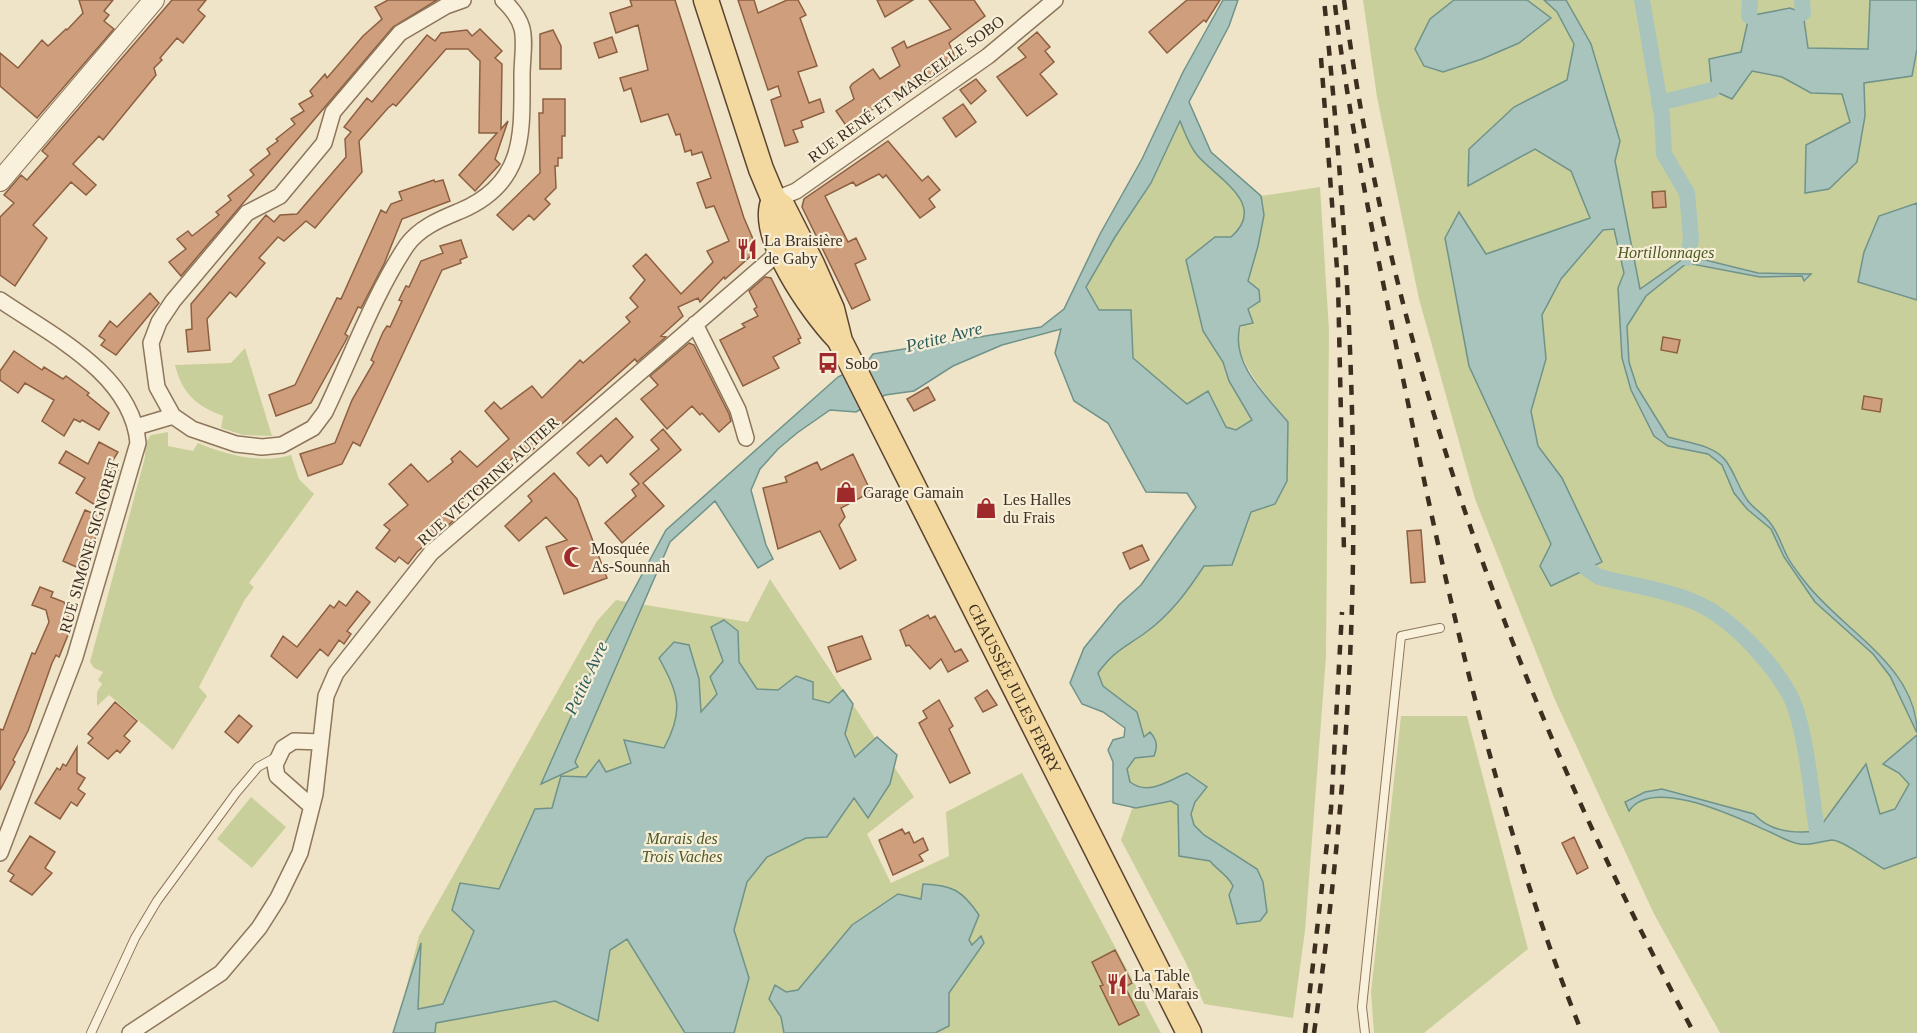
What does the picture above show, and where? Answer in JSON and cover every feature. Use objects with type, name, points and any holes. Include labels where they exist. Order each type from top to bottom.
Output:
[{"type":"main road","name":"CHAUSSÉE JULES FERRY","points":[[706,0],[759,165],[774,200],[783,207],[790,245],[792,276],[818,317],[840,341],[854,367],[1189,1033]]},
{"type":"street","points":[[0,182],[154,0]]},
{"type":"street","points":[[463,0],[446,6],[400,33],[333,112],[324,143],[280,196],[247,213],[173,301],[159,322],[151,343],[157,387],[173,416],[192,429],[236,444],[262,447],[282,445],[313,428],[325,412],[394,264],[410,242],[427,226],[472,206],[492,192],[516,159],[522,139],[523,26],[519,16],[503,0]]},
{"type":"street","name":"RUE RENÉ ET MARCELLE SOBO","points":[[774,200],[796,191],[988,56],[1054,0]]},
{"type":"street","name":"RUE VICTORINE AUTIER","points":[[130,1033],[221,973],[259,928],[278,898],[300,854],[311,806],[326,696],[336,673],[431,553],[695,324],[790,245]]},
{"type":"street","name":"RUE SIMONE SIGNORET","points":[[0,300],[103,372],[122,397],[136,427],[138,442],[75,657],[0,853]]},
{"type":"street","points":[[695,324],[738,410],[746,438]]},
{"type":"street","points":[[136,427],[173,416]]},
{"type":"street","points":[[311,806],[277,776],[275,765],[283,748],[294,741],[321,742]]},
{"type":"lane","points":[[0,163],[24,155]]},
{"type":"lane","points":[[1365,1033],[1362,1007],[1401,636],[1440,628]]},
{"type":"lane","points":[[91,1033],[135,938],[157,901],[236,793],[258,767],[278,756]]},
{"type":"green space","name":"Hortillonnages","points":[[1363,0],[1917,0],[1917,1033],[1720,1033],[1654,914],[1555,700],[1475,499],[1419,299],[1377,97]]},
{"type":"green space","points":[[1180,120],[1196,153],[1236,194],[1242,204],[1244,215],[1241,226],[1231,237],[1215,237],[1196,300],[1203,331],[1223,362],[1229,381],[1252,420],[1236,430],[1226,427],[1208,391],[1187,404],[1133,358],[1131,310],[1099,310],[1085,288],[1151,183]]},
{"type":"green space","points":[[1320,187],[1329,330],[1326,657],[1305,931],[1293,1018],[1204,1004],[1185,961],[1121,840],[1139,789],[1130,782],[1127,769],[1144,737],[1137,712],[1103,686],[1098,672],[1114,654],[1145,633],[1170,610],[1204,566],[1232,564],[1251,512],[1275,504],[1288,422],[1252,374],[1236,342],[1248,309],[1247,281],[1258,246],[1264,215],[1261,196]]},
{"type":"green space","points":[[245,348],[272,436],[243,435],[221,428],[223,416],[205,408],[186,391],[175,365],[231,363]]},
{"type":"green space","points":[[168,432],[168,446],[193,451],[198,443],[244,457],[267,459],[291,455],[299,479],[314,494],[249,583],[254,587],[244,601],[199,687],[207,696],[173,750],[109,695],[97,706],[97,692],[102,684],[98,680],[103,672],[94,668],[90,662],[145,457],[145,444],[151,435]]},
{"type":"green space","name":"Marais des Trois Vaches","points":[[770,579],[914,797],[867,834],[891,883],[949,856],[946,812],[1022,773],[1161,1033],[395,1033],[419,936],[597,621],[616,600],[748,622]]},
{"type":"green space","points":[[1401,716],[1467,716],[1528,949],[1424,1033],[1374,1033],[1371,992]]},
{"type":"green space","points":[[251,797],[286,827],[252,868],[217,839]]},
{"type":"water","points":[[1223,0],[1238,0],[1229,26],[1189,102],[1211,152],[1261,196],[1264,215],[1248,281],[1259,290],[1260,301],[1248,309],[1253,323],[1240,326],[1238,340],[1240,353],[1252,378],[1288,422],[1287,481],[1275,504],[1251,512],[1232,565],[1204,566],[1170,611],[1154,626],[1114,655],[1098,673],[1103,686],[1137,712],[1144,737],[1150,732],[1155,740],[1154,756],[1135,758],[1127,769],[1130,782],[1144,788],[1158,786],[1187,773],[1207,787],[1195,802],[1191,814],[1194,825],[1204,835],[1257,869],[1263,882],[1267,912],[1260,921],[1237,924],[1229,895],[1233,886],[1228,879],[1210,861],[1179,856],[1178,805],[1171,801],[1136,808],[1113,803],[1113,762],[1108,750],[1113,740],[1124,737],[1125,728],[1103,712],[1082,704],[1070,683],[1084,648],[1119,605],[1141,585],[1196,507],[1187,493],[1146,492],[1108,423],[1074,401],[1055,353],[1061,329],[1002,345],[953,366],[914,391],[885,395],[856,412],[830,410],[797,433],[760,469],[751,490],[766,545],[773,559],[758,568],[715,501],[670,542],[575,762],[578,767],[541,784],[596,660],[666,530],[838,377],[868,361],[873,354],[1041,327],[1064,309],[1100,234],[1142,159],[1183,72]],"holes":[[[1180,121],[1197,155],[1235,192],[1242,203],[1244,213],[1241,225],[1231,237],[1215,237],[1186,260],[1203,331],[1223,362],[1229,381],[1252,420],[1236,430],[1226,427],[1208,391],[1187,404],[1133,358],[1131,310],[1099,310],[1086,287],[1115,237],[1151,183]]]},
{"type":"water","points":[[1454,0],[1527,0],[1551,18],[1519,43],[1443,72],[1424,66],[1415,49],[1430,19]]},
{"type":"water","points":[[1544,0],[1566,0],[1591,44],[1620,141],[1615,161],[1640,289],[1683,259],[1693,257],[1758,273],[1811,274],[1804,281],[1802,276],[1760,277],[1687,263],[1646,296],[1627,326],[1629,362],[1637,387],[1668,437],[1699,445],[1721,455],[1748,501],[1766,518],[1778,535],[1789,560],[1806,583],[1891,668],[1905,688],[1914,709],[1917,733],[1890,676],[1873,654],[1815,602],[1784,557],[1771,529],[1747,509],[1734,493],[1722,465],[1708,454],[1668,446],[1654,436],[1631,390],[1622,358],[1618,288],[1624,273],[1614,229],[1603,230],[1561,279],[1542,315],[1546,359],[1531,411],[1538,446],[1562,478],[1602,562],[1551,586],[1540,566],[1551,544],[1469,366],[1445,238],[1459,212],[1486,254],[1590,218],[1571,171],[1535,149],[1468,186],[1469,149],[1514,107],[1567,80],[1574,44],[1557,12]]},
{"type":"water","points":[[1870,0],[1917,0],[1917,49],[1912,76],[1864,83],[1865,116],[1857,162],[1829,189],[1805,193],[1806,145],[1850,122],[1842,94],[1811,93],[1782,77],[1752,71],[1732,99],[1712,90],[1709,59],[1741,52],[1749,16],[1790,8],[1803,13],[1808,48],[1868,49]]},
{"type":"water","points":[[1917,203],[1917,300],[1858,282],[1864,252],[1879,216]]},
{"type":"water","points":[[724,620],[738,631],[739,662],[757,689],[778,690],[796,676],[813,682],[813,699],[829,703],[843,690],[853,704],[845,734],[855,757],[877,737],[897,755],[890,784],[868,818],[854,798],[827,837],[806,838],[767,857],[747,882],[734,930],[749,978],[734,1033],[685,1033],[627,939],[610,950],[598,1021],[555,1001],[436,1023],[435,1033],[393,1033],[421,943],[418,1009],[443,1004],[474,931],[452,910],[460,883],[499,889],[535,809],[552,808],[561,776],[586,777],[599,760],[606,772],[631,763],[624,740],[664,748],[675,723],[677,702],[671,681],[659,658],[674,642],[689,645],[699,679],[701,712],[717,694],[710,677],[723,661],[711,627]]},
{"type":"water","points":[[1917,735],[1917,857],[1884,869],[1837,841],[1808,844],[1788,841],[1739,818],[1697,803],[1676,798],[1657,797],[1640,801],[1629,811],[1625,802],[1645,792],[1662,789],[1754,814],[1767,825],[1775,828],[1800,832],[1817,831],[1866,764],[1880,814],[1895,809],[1909,784],[1899,773],[1883,764]]},
{"type":"water","points":[[923,884],[942,886],[956,891],[979,915],[969,940],[972,945],[981,936],[984,943],[949,993],[949,1026],[935,1033],[784,1033],[781,1017],[769,999],[775,985],[786,992],[798,990],[852,925],[898,894],[921,899]]},
{"type":"building","points":[[79,0],[113,0],[104,11],[109,15],[104,21],[114,29],[37,118],[0,86],[0,53],[18,68],[42,40],[48,46],[83,13]]},
{"type":"building","points":[[172,0],[206,0],[198,10],[205,16],[183,43],[177,38],[160,58],[162,60],[154,68],[156,75],[103,140],[99,136],[73,164],[96,185],[86,195],[71,182],[33,225],[47,238],[15,286],[0,275],[0,217],[14,203],[4,195],[21,175],[27,180],[48,156],[42,151]]},
{"type":"building","points":[[388,0],[437,0],[393,27],[181,276],[169,262],[186,249],[177,239],[188,231],[192,236],[219,215],[216,212],[231,200],[228,196],[254,175],[250,170],[270,154],[267,149],[295,124],[291,119],[304,111],[299,104],[313,96],[310,91],[325,74],[327,78],[363,36],[382,19],[375,7]]},
{"type":"building","points":[[630,0],[675,0],[744,218],[756,246],[753,254],[725,279],[724,277],[700,302],[698,298],[678,307],[683,316],[661,336],[666,337],[637,362],[635,359],[519,462],[514,457],[485,482],[448,515],[453,521],[417,552],[408,564],[399,557],[395,562],[376,548],[390,530],[384,525],[408,505],[389,484],[411,464],[428,482],[453,462],[451,459],[460,451],[477,467],[509,439],[485,411],[494,402],[501,409],[532,386],[542,398],[580,360],[583,363],[630,322],[626,317],[638,307],[630,298],[645,280],[633,266],[646,254],[681,294],[713,262],[707,251],[729,241],[714,206],[706,208],[697,183],[711,178],[702,152],[692,155],[691,150],[685,152],[680,134],[676,135],[668,114],[641,122],[631,88],[624,91],[620,78],[648,70],[638,25],[616,33],[610,13],[632,6]]},
{"type":"building","points":[[738,0],[754,0],[758,13],[787,0],[798,0],[806,15],[800,18],[817,66],[798,72],[809,103],[820,99],[824,112],[801,121],[803,127],[793,130],[798,142],[785,146],[771,100],[781,96],[778,86],[768,90]]},
{"type":"building","points":[[877,0],[913,0],[885,17]]},
{"type":"building","points":[[929,0],[974,0],[985,16],[949,43],[955,57],[944,62],[947,69],[918,89],[914,81],[847,127],[836,111],[854,99],[850,87],[852,84],[873,69],[880,79],[900,66],[892,48],[904,41],[907,48],[951,29]]},
{"type":"building","points":[[1187,0],[1220,0],[1206,22],[1204,20],[1167,53],[1149,32]]},
{"type":"building","points":[[480,29],[502,51],[495,58],[502,64],[501,129],[508,121],[495,159],[500,164],[475,191],[459,175],[497,133],[479,133],[480,61],[468,49],[446,49],[396,106],[393,104],[388,108],[359,141],[362,172],[315,228],[306,221],[284,241],[278,237],[259,258],[265,263],[236,297],[230,292],[207,319],[210,350],[188,352],[186,330],[192,329],[191,304],[266,215],[274,222],[280,215],[297,214],[346,157],[345,139],[351,132],[344,127],[367,98],[372,102],[427,35],[435,41],[441,33],[467,30],[472,36]]},
{"type":"building","points":[[553,30],[561,46],[561,69],[540,69],[540,34]]},
{"type":"building","points":[[1037,32],[1050,47],[1045,51],[1054,62],[1040,74],[1057,94],[1027,116],[997,77],[1026,57],[1018,48]]},
{"type":"building","points":[[612,37],[617,52],[599,58],[594,43]]},
{"type":"building","points":[[976,79],[986,91],[971,104],[960,90]]},
{"type":"building","points":[[543,99],[565,99],[565,136],[562,136],[562,158],[558,158],[558,166],[555,166],[556,188],[545,199],[550,204],[534,220],[529,215],[513,230],[497,215],[540,173],[539,113],[543,113]]},
{"type":"building","points":[[963,104],[976,122],[956,137],[943,118]]},
{"type":"building","points":[[888,141],[922,181],[928,176],[940,190],[929,199],[935,207],[920,218],[886,175],[883,178],[879,174],[856,186],[853,182],[825,196],[848,242],[856,238],[866,259],[855,264],[870,300],[852,309],[802,207],[804,199]]},
{"type":"building","points":[[434,180],[435,182],[443,180],[450,201],[402,219],[384,264],[361,308],[358,307],[345,334],[348,336],[311,403],[276,416],[269,395],[295,385],[337,298],[341,299],[381,210],[386,213],[391,204],[402,200],[399,192]]},
{"type":"building","points":[[1665,191],[1666,207],[1653,208],[1652,192]]},
{"type":"building","points":[[461,240],[467,257],[460,260],[461,263],[442,270],[360,446],[353,442],[342,464],[308,476],[300,454],[335,443],[352,400],[374,362],[371,360],[383,332],[387,326],[390,327],[402,301],[399,300],[406,286],[409,287],[421,261],[443,253],[440,246]]},
{"type":"building","points":[[765,277],[771,278],[801,338],[798,339],[800,343],[773,357],[779,368],[743,386],[720,340],[745,327],[742,324],[758,316],[754,309],[757,307],[749,291]]},
{"type":"building","points":[[150,293],[159,303],[116,355],[101,345],[105,340],[99,336],[110,321],[117,327]]},
{"type":"building","points":[[1663,337],[1680,340],[1677,353],[1661,350]]},
{"type":"building","points":[[689,343],[694,345],[729,414],[731,421],[719,432],[702,413],[700,415],[692,406],[667,429],[641,399],[658,385],[650,376]]},
{"type":"building","points":[[14,351],[42,370],[44,367],[63,379],[66,376],[89,393],[87,395],[109,413],[99,430],[82,420],[80,422],[74,419],[64,436],[42,421],[54,400],[25,383],[18,393],[0,380],[0,371]]},
{"type":"building","points":[[928,387],[935,400],[914,411],[907,399]]},
{"type":"building","points":[[1864,396],[1882,399],[1880,412],[1862,409]]},
{"type":"building","points":[[616,418],[633,437],[607,463],[601,455],[589,466],[577,453]]},
{"type":"building","points":[[663,429],[681,450],[643,483],[664,506],[622,543],[605,523],[636,496],[632,490],[639,484],[630,474],[659,449],[651,440]]},
{"type":"building","points":[[99,442],[118,452],[110,465],[118,470],[95,505],[76,493],[85,478],[59,463],[66,451],[88,464]]},
{"type":"building","points":[[853,454],[871,492],[841,508],[845,517],[839,525],[856,560],[840,569],[820,531],[778,549],[763,488],[787,482],[785,477],[817,462],[821,470]]},
{"type":"building","points":[[554,473],[577,499],[607,578],[564,594],[546,547],[567,540],[546,517],[519,541],[505,526],[532,501],[528,496]]},
{"type":"building","points":[[85,510],[102,517],[102,523],[81,569],[63,561]]},
{"type":"building","points":[[1421,530],[1425,582],[1411,583],[1407,531]]},
{"type":"building","points":[[1142,545],[1149,560],[1130,569],[1123,553]]},
{"type":"building","points":[[40,587],[53,592],[51,597],[64,602],[69,615],[64,627],[70,630],[59,657],[56,655],[52,663],[28,731],[0,790],[0,729],[3,730],[32,653],[35,654],[49,622],[46,610],[32,605]]},
{"type":"building","points":[[357,591],[370,602],[347,631],[351,634],[344,644],[339,640],[328,656],[320,649],[297,678],[271,656],[283,636],[297,647],[330,605],[334,608],[339,601],[346,606]]},
{"type":"building","points":[[928,615],[930,619],[935,616],[955,652],[961,649],[968,661],[948,672],[941,659],[930,669],[909,645],[906,646],[900,630]]},
{"type":"building","points":[[862,636],[871,659],[837,672],[828,647]]},
{"type":"building","points":[[987,690],[997,705],[983,712],[975,698]]},
{"type":"building","points":[[939,700],[953,726],[949,729],[970,773],[950,783],[919,723],[927,718],[923,711]]},
{"type":"building","points":[[115,702],[137,721],[124,736],[130,741],[120,753],[117,750],[108,759],[88,743],[93,738],[88,734]]},
{"type":"building","points":[[239,715],[252,726],[238,743],[225,732]]},
{"type":"building","points":[[77,747],[77,773],[85,778],[78,789],[85,794],[77,806],[71,802],[60,819],[35,803],[57,768],[60,770],[63,764],[66,766]]},
{"type":"building","points":[[902,829],[905,834],[909,832],[914,843],[923,838],[928,850],[919,855],[923,861],[893,875],[879,840]]},
{"type":"building","points":[[30,836],[55,852],[45,868],[52,873],[32,895],[10,881],[14,875],[8,871]]},
{"type":"building","points":[[1574,837],[1588,868],[1577,874],[1562,843]]},
{"type":"building","points":[[1115,950],[1132,983],[1125,987],[1139,1015],[1119,1025],[1100,986],[1103,985],[1092,962]]},
{"type":"waterway","points":[[1642,0],[1662,116],[1664,154],[1687,193],[1691,238],[1688,258]]},
{"type":"waterway","points":[[1749,16],[1750,0]]},
{"type":"waterway","points":[[1802,0],[1803,13]]},
{"type":"waterway","points":[[1659,103],[1712,90]]},
{"type":"waterway","points":[[1575,549],[1586,568],[1599,577],[1685,598],[1711,611],[1742,635],[1770,666],[1791,698],[1801,727],[1817,831]]},
{"type":"railway","points":[[1314,1033],[1332,891],[1345,748],[1353,534],[1352,404],[1347,289],[1340,173],[1324,0]]},
{"type":"railway","points":[[1344,0],[1366,136],[1395,270],[1430,402],[1472,532],[1520,661],[1573,787],[1631,911],[1694,1033]]},
{"type":"railway","points":[[1335,5],[1349,104],[1367,202],[1441,559],[1460,639],[1502,799],[1526,878],[1582,1033]]},
{"type":"railway","points":[[1321,58],[1338,282],[1344,552]]},
{"type":"railway","points":[[1305,1033],[1331,809],[1342,612]]},
{"type":"place","name":"La Braisière de Gaby","points":[[747,249]]},
{"type":"place","name":"Sobo","points":[[828,363]]},
{"type":"place","name":"Garage Gamain","points":[[846,492]]},
{"type":"place","name":"Les Halles du Frais","points":[[986,508]]},
{"type":"place","name":"Mosquée As-Sounnah","points":[[574,557]]},
{"type":"place","name":"La Table du Marais","points":[[1117,984]]},
{"type":"water label","name":"Petite Avre","points":[[944,337]]},
{"type":"water label","name":"Petite Avre","points":[[586,678]]}]
